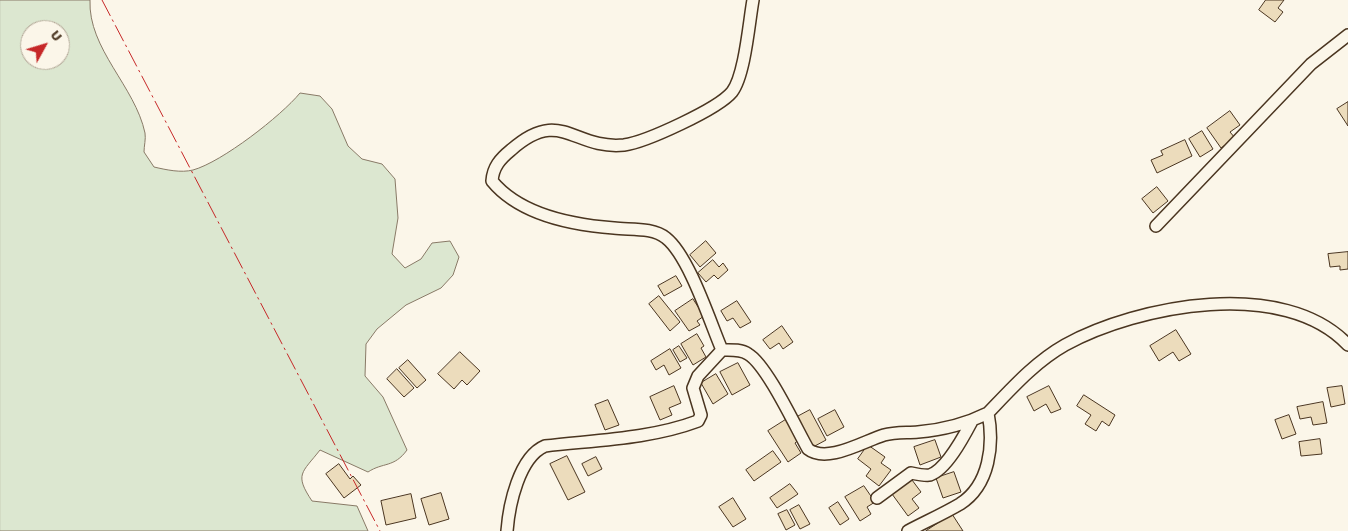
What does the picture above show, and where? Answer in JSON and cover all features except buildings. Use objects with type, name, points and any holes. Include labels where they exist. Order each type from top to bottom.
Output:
[{"type":"street","points":[[722,350],[683,259],[665,237],[654,231],[590,227],[561,221],[501,191],[492,181],[497,163],[526,136],[541,130],[567,133],[606,145],[625,145],[674,128],[731,93],[741,72],[753,0]]},
{"type":"street","points":[[1156,226],[1311,64],[1348,35]]},
{"type":"street","points":[[722,350],[746,352],[751,356],[767,376],[808,449],[813,453],[839,451],[858,446],[884,435],[920,432],[972,421],[988,413],[1028,371],[1064,346],[1115,322],[1139,316],[1214,303],[1275,307],[1343,331],[1348,344]]},
{"type":"street","points":[[507,531],[517,483],[534,452],[545,446],[674,430],[698,421],[701,415],[693,388],[698,376],[722,350]]},
{"type":"street","points":[[908,531],[961,503],[980,482],[990,454],[992,433],[988,413]]},
{"type":"street","points":[[877,498],[911,473],[929,476],[935,472],[959,445],[972,421]]},
{"type":"green space","points":[[0,0],[90,0],[91,18],[96,35],[140,116],[145,133],[144,152],[154,167],[184,171],[193,170],[205,165],[250,137],[279,114],[300,93],[320,96],[332,109],[348,146],[362,159],[382,164],[395,179],[398,218],[392,254],[405,268],[421,259],[432,243],[450,241],[459,257],[453,275],[441,288],[406,305],[377,329],[366,344],[365,376],[383,397],[407,450],[398,460],[368,472],[320,450],[302,474],[303,485],[312,501],[357,506],[368,531],[0,531]]},
{"type":"power","points":[[102,0],[380,531]]}]
